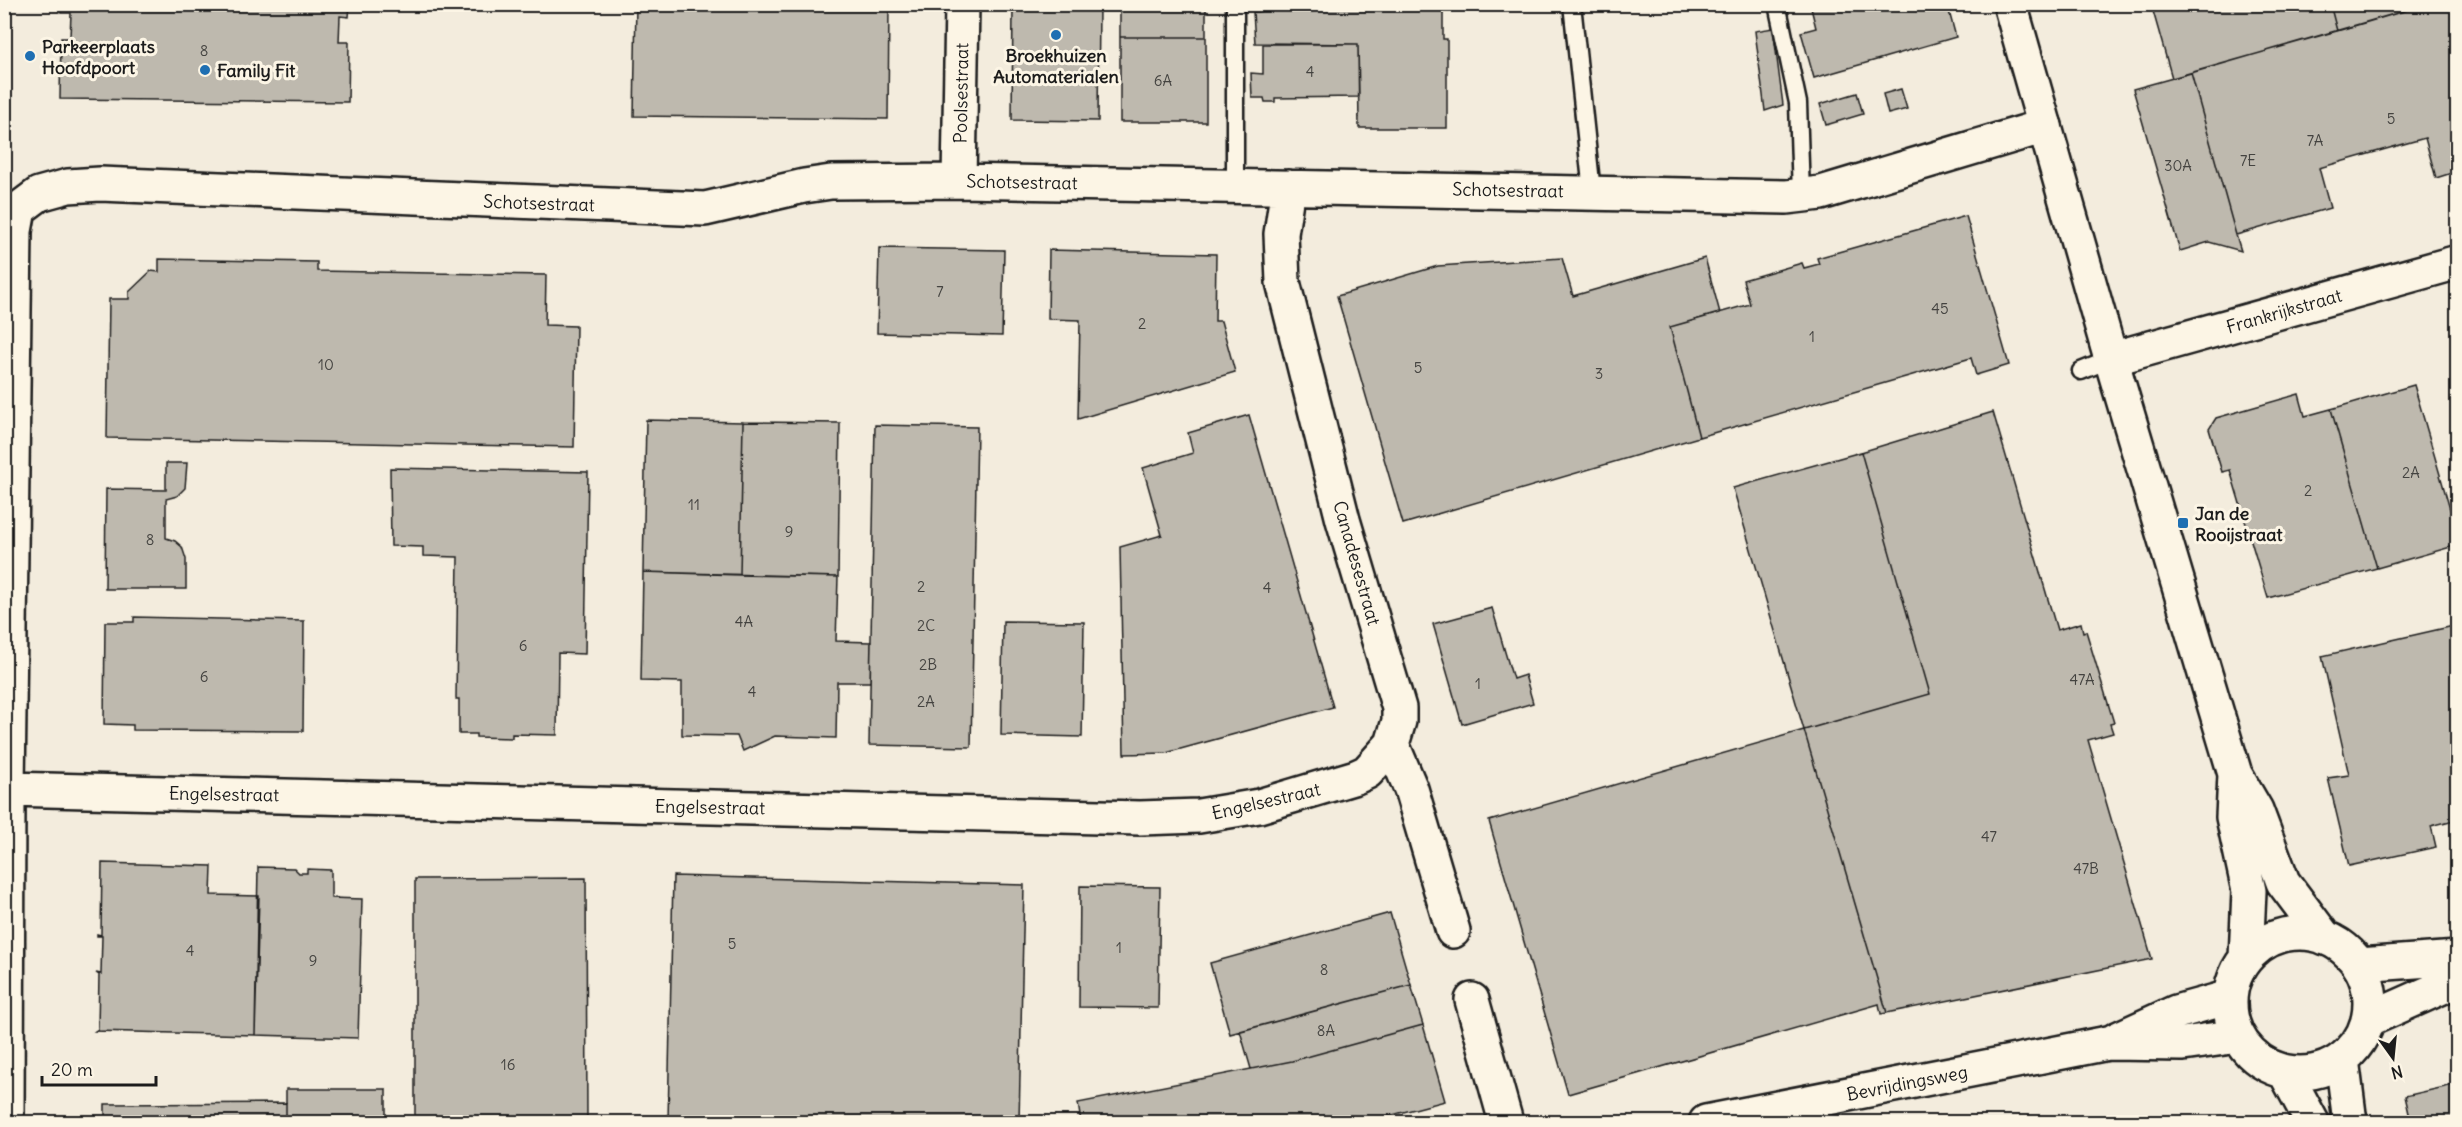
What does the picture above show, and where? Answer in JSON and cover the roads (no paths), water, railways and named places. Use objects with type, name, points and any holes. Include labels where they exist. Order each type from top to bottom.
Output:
[{"type":"street","name":"Poolsestraat","points":[[959,181],[962,4]]},
{"type":"street","points":[[2010,4],[2111,359],[2235,774],[2256,810],[2283,882],[2325,938]]},
{"type":"street","name":"Schotsestraat","points":[[12,202],[68,186],[100,184],[705,209],[831,182],[959,181],[1801,195],[1821,193],[2044,126]]},
{"type":"street","name":"Canadesestraat","points":[[1288,187],[1281,234],[1283,282],[1343,520],[1399,708],[1399,721],[1392,744]]},
{"type":"street","points":[[7,1122],[8,789],[15,231],[12,202]]},
{"type":"street","name":"Frankrijkstraat","points":[[2111,359],[2457,262]]},
{"type":"street","points":[[1392,744],[1411,789],[1453,931]]},
{"type":"street","name":"Engelsestraat","points":[[8,789],[1140,818],[1199,816],[1259,806],[1337,784],[1367,772],[1392,744]]},
{"type":"street","points":[[2235,774],[2233,817],[2248,891],[2246,958]]},
{"type":"street","points":[[2303,933],[2325,938],[2344,949],[2359,965],[2368,986],[2370,1006],[2368,1020],[2357,1045],[2343,1059],[2321,1071],[2305,1073],[2284,1071],[2266,1065],[2250,1053],[2238,1036],[2231,1017],[2230,997],[2235,976],[2246,958],[2262,944],[2281,936],[2303,933]]},
{"type":"street","points":[[2359,965],[2457,958]]},
{"type":"street","points":[[2368,1020],[2457,980]]},
{"type":"street","name":"Bevrijdingsweg","points":[[2108,1043],[2176,1012],[2230,997]]},
{"type":"street","points":[[1472,1000],[1506,1122]]},
{"type":"street","name":"Bevrijdingsweg","points":[[1706,1122],[2108,1043],[2182,1044],[2238,1036]]},
{"type":"street","points":[[2343,1059],[2350,1122]]},
{"type":"street","points":[[2284,1071],[2312,1122]]},
{"type":"lane","points":[[1235,4],[1235,185]]},
{"type":"lane","points":[[1572,4],[1592,192]]},
{"type":"lane","points":[[1777,4],[1797,102],[1801,195]]},
{"type":"lane","points":[[2081,371],[2111,359]]},
{"type":"place","name":"Broekhuizen Automaterialen","points":[[1056,35]]},
{"type":"place","name":"Parkeerplaats Hoofdpoort","points":[[30,56]]},
{"type":"place","name":"Family Fit","points":[[205,70]]},
{"type":"place","name":"Jan de Rooijstraat","points":[[2183,523]]}]
